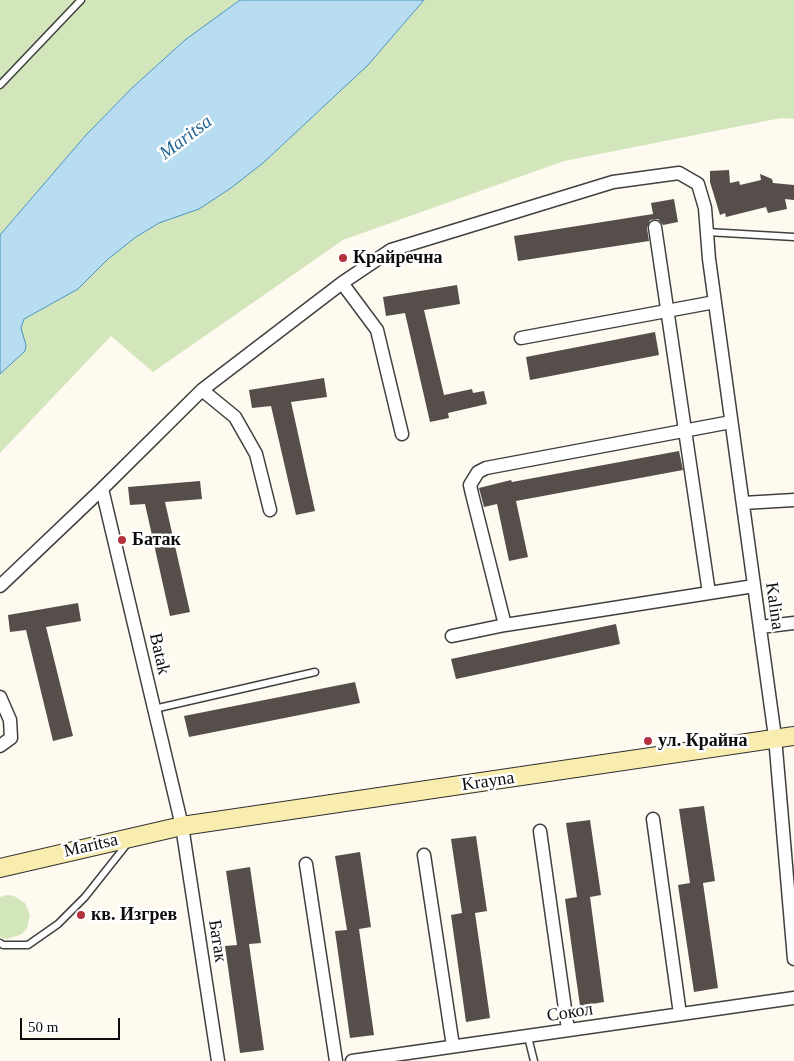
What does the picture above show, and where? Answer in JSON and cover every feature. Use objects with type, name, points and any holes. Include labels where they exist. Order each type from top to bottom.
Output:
[{"type":"street","name":"Kalina","points":[[342,283],[391,250],[613,182],[679,173],[698,184],[705,208],[715,302],[775,737],[794,958]]},
{"type":"street","points":[[656,227],[709,593]]},
{"type":"street","points":[[0,586],[202,390],[342,283],[377,330],[402,434]]},
{"type":"street","points":[[521,338],[715,302]]},
{"type":"street","points":[[202,390],[235,417],[252,446],[256,454],[270,510]]},
{"type":"street","points":[[505,625],[470,484],[478,472],[486,468],[732,422]]},
{"type":"street","name":"Batak","points":[[102,489],[182,826]]},
{"type":"street","points":[[742,503],[794,500]]},
{"type":"street","points":[[452,636],[505,625],[754,586]]},
{"type":"street","points":[[760,627],[794,622]]},
{"type":"street","points":[[0,697],[10,720],[10,738],[0,746]]},
{"type":"street","name":"Krayna","points":[[182,826],[547,773],[775,737],[794,736]]},
{"type":"street","points":[[653,818],[680,1014]]},
{"type":"street","name":"Maritsa","points":[[0,868],[182,826]]},
{"type":"street","name":"Батак","points":[[182,826],[218,1061]]},
{"type":"street","points":[[540,831],[568,1030]]},
{"type":"street","points":[[424,855],[453,1046]]},
{"type":"street","points":[[306,864],[336,1061]]},
{"type":"street","name":"Сокол","points":[[352,1061],[794,998]]},
{"type":"lane","points":[[0,85],[81,0]]},
{"type":"lane","points":[[707,232],[794,237]]},
{"type":"lane","points":[[154,709],[315,672]]},
{"type":"lane","points":[[0,942],[3,945],[28,945],[58,924],[85,897],[133,836]]},
{"type":"lane","points":[[528,1037],[534,1061]]},
{"type":"green space","points":[[0,0],[240,0],[185,40],[132,88],[86,135],[0,235]]},
{"type":"green space","points":[[424,0],[794,0],[794,119],[781,118],[564,161],[343,240],[153,372],[111,336],[0,453],[0,374],[25,351],[21,328],[24,319],[78,289],[108,259],[136,237],[159,223],[199,209],[231,188],[263,163],[368,65]]},
{"type":"green space","points":[[14,896],[25,903],[30,915],[27,928],[22,934],[7,939],[0,937],[0,897]]},
{"type":"water","points":[[240,0],[424,0],[368,65],[263,163],[231,188],[199,209],[159,223],[136,237],[108,259],[78,289],[24,319],[21,328],[26,345],[25,351],[0,374],[0,235],[86,135],[132,88],[185,40]]},
{"type":"building","points":[[729,170],[730,183],[739,181],[740,185],[761,180],[760,174],[772,179],[773,183],[794,185],[794,200],[785,199],[787,209],[768,213],[766,207],[726,217],[725,213],[720,215],[710,182],[710,171]]},
{"type":"building","points":[[674,199],[678,222],[663,225],[658,219],[650,220],[647,228],[649,241],[518,261],[514,236],[653,214],[651,203]]},
{"type":"building","points":[[457,285],[460,304],[424,310],[444,395],[472,389],[473,393],[484,391],[487,404],[448,413],[449,418],[430,422],[405,313],[386,316],[383,297]]},
{"type":"building","points":[[655,332],[659,355],[530,380],[526,357]]},
{"type":"building","points":[[324,378],[327,397],[291,402],[315,511],[296,515],[271,406],[252,408],[249,390]]},
{"type":"building","points":[[679,451],[683,470],[516,501],[528,557],[509,561],[497,504],[484,507],[479,488],[511,480],[512,482]]},
{"type":"building","points":[[200,481],[202,499],[165,502],[190,612],[170,616],[145,504],[130,505],[128,487]]},
{"type":"building","points":[[78,603],[81,621],[46,627],[73,736],[53,741],[26,630],[10,632],[8,615]]},
{"type":"building","points":[[616,624],[620,644],[456,679],[451,659]]},
{"type":"building","points":[[355,682],[360,703],[189,737],[184,716]]},
{"type":"building","points":[[704,806],[715,881],[703,883],[718,988],[694,992],[678,885],[690,883],[679,809]]},
{"type":"building","points":[[590,820],[601,895],[590,897],[604,1002],[580,1006],[565,899],[577,897],[566,823]]},
{"type":"building","points":[[476,836],[487,911],[475,913],[490,1018],[466,1022],[451,915],[462,913],[451,839]]},
{"type":"building","points":[[360,852],[371,927],[359,929],[374,1035],[350,1038],[335,931],[347,930],[335,856]]},
{"type":"building","points":[[250,867],[261,943],[249,944],[264,1050],[240,1053],[225,946],[237,945],[226,871]]},
{"type":"place","name":"Крайречна","points":[[343,258]]},
{"type":"place","name":"Батак","points":[[122,540]]},
{"type":"place","name":"ул. Крайна","points":[[648,741]]},
{"type":"place","name":"кв. Изгрев","points":[[81,915]]}]
